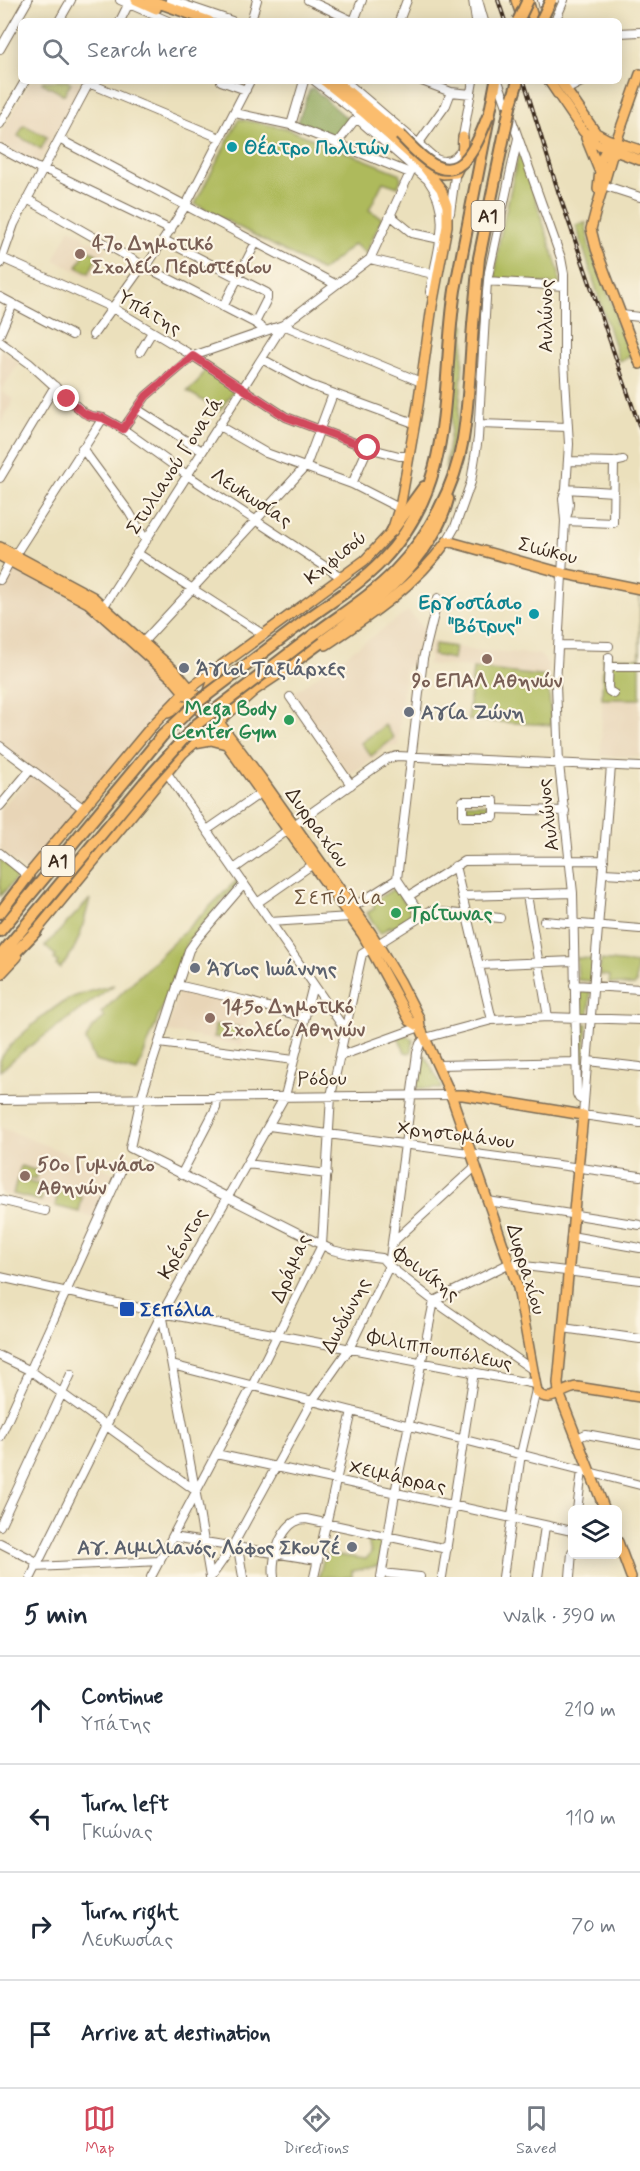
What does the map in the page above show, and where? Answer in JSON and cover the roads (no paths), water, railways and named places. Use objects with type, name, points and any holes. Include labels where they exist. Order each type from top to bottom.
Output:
[{"type":"highway","points":[[519,18],[528,0]]},
{"type":"highway","points":[[542,18],[551,0]]},
{"type":"highway","name":"Α1","points":[[0,931],[156,743],[185,712],[211,690],[357,583],[392,550],[419,511],[436,465],[444,418],[450,322],[461,255],[496,84]]},
{"type":"highway","name":"Α1","points":[[0,956],[173,748],[197,724],[367,596],[404,561],[434,518],[454,473],[463,439],[478,324],[479,258],[505,127],[517,84]]},
{"type":"highway","points":[[400,135],[433,165],[450,168],[464,161],[470,154],[477,144],[488,116]]},
{"type":"highway","points":[[392,531],[421,492],[436,465]]},
{"type":"highway","points":[[285,669],[371,603],[410,567],[438,526],[448,502],[454,473]]},
{"type":"highway","points":[[0,913],[28,876]]},
{"type":"highway","points":[[0,965],[14,955],[36,931]]},
{"type":"main road","points":[[150,0],[201,18]]},
{"type":"main road","points":[[516,0],[522,18]]},
{"type":"main road","points":[[528,0],[533,18]]},
{"type":"main road","points":[[132,2],[180,18]]},
{"type":"main road","points":[[596,210],[599,172],[612,147],[640,74]]},
{"type":"main road","points":[[323,84],[424,167],[444,195],[445,222]]},
{"type":"main road","points":[[340,84],[400,135]]},
{"type":"main road","points":[[551,84],[583,131],[596,144],[640,150]]},
{"type":"main road","points":[[562,84],[596,133],[612,147],[640,160]]},
{"type":"main road","points":[[583,131],[599,172]]},
{"type":"main road","points":[[424,167],[443,174],[456,173],[462,160],[463,137]]},
{"type":"main road","points":[[612,147],[591,229],[593,240],[640,364]]},
{"type":"main road","name":"Κηφισού","points":[[0,904],[28,876],[173,704],[208,674],[365,560],[392,531],[409,456],[445,222]]},
{"type":"main road","points":[[0,975],[194,742],[249,695],[285,669],[308,657],[360,622],[389,599],[426,568],[447,541]]},
{"type":"main road","name":"Σιώκου","points":[[447,541],[561,572],[640,589]]},
{"type":"main road","points":[[0,547],[13,558],[102,609],[144,641],[206,707],[215,723]]},
{"type":"main road","points":[[0,556],[13,558]]},
{"type":"main road","points":[[102,609],[175,675],[192,677],[208,674]]},
{"type":"main road","points":[[206,707],[212,682],[226,662]]},
{"type":"main road","points":[[173,704],[175,675]]},
{"type":"main road","points":[[183,753],[197,718],[196,706],[188,690]]},
{"type":"main road","points":[[156,722],[177,708],[206,707],[249,695]]},
{"type":"main road","name":"Δυρραχίου","points":[[196,706],[215,723],[291,827],[374,945],[419,1018],[420,1027],[451,1095],[518,1288],[535,1387]]},
{"type":"main road","points":[[194,742],[210,740],[229,742],[229,722],[235,708]]},
{"type":"main road","name":"Δυρραχίου","points":[[229,742],[262,792],[291,827],[313,864],[351,912]]},
{"type":"main road","name":"Ρόδου","points":[[451,1095],[463,1095],[582,1115]]},
{"type":"main road","name":"Αυλώνος","points":[[559,1393],[558,1373],[582,1115]]},
{"type":"main road","points":[[535,1387],[540,1395],[547,1398],[577,1387],[640,1397]]},
{"type":"main road","points":[[559,1393],[577,1438],[586,1472],[603,1505]]},
{"type":"main road","points":[[622,1552],[632,1577]]},
{"type":"street","points":[[0,49],[28,0]]},
{"type":"street","points":[[61,18],[71,0]]},
{"type":"street","points":[[120,0],[132,2],[162,18]]},
{"type":"street","points":[[170,0],[223,18]]},
{"type":"street","points":[[252,18],[257,0]]},
{"type":"street","points":[[308,0],[347,18]]},
{"type":"street","points":[[330,9],[335,0]]},
{"type":"street","points":[[354,18],[362,0]]},
{"type":"street","points":[[400,18],[407,0]]},
{"type":"street","points":[[473,0],[476,18]]},
{"type":"street","points":[[478,0],[483,18]]},
{"type":"street","points":[[542,0],[546,18]]},
{"type":"street","points":[[556,18],[564,0]]},
{"type":"street","points":[[122,18],[132,2]]},
{"type":"street","points":[[622,33],[640,32]]},
{"type":"street","points":[[0,124],[23,84]]},
{"type":"street","points":[[1,261],[12,229],[87,84]]},
{"type":"street","points":[[93,84],[220,138]]},
{"type":"street","points":[[229,84],[246,90]]},
{"type":"street","points":[[93,335],[171,230],[249,84]]},
{"type":"street","points":[[291,125],[303,84]]},
{"type":"street","points":[[301,90],[314,84]]},
{"type":"street","points":[[348,84],[440,161],[450,160],[459,153]]},
{"type":"street","points":[[430,84],[451,92],[473,86]]},
{"type":"street","name":"Αυλώνος","points":[[498,84],[561,258],[564,274],[564,361],[569,461],[563,509],[565,521],[556,684],[559,764],[573,893],[577,1094],[584,1101]]},
{"type":"street","points":[[566,90],[577,84]]},
{"type":"street","name":"Κηφισού","points":[[420,381],[433,274],[473,86]]},
{"type":"street","points":[[418,144],[446,105],[451,92]]},
{"type":"street","points":[[235,113],[291,125],[411,170],[428,180],[433,187],[445,222]]},
{"type":"street","points":[[336,143],[357,120],[411,170]]},
{"type":"street","points":[[447,541],[455,527],[471,482],[479,424],[478,324],[518,136]]},
{"type":"street","points":[[59,139],[335,284]]},
{"type":"street","points":[[0,148],[171,230]]},
{"type":"street","points":[[411,170],[370,259],[433,274]]},
{"type":"street","points":[[603,185],[640,197]]},
{"type":"street","points":[[27,199],[265,330]]},
{"type":"street","points":[[390,215],[412,233],[440,239]]},
{"type":"street","points":[[164,240],[268,295],[255,323]]},
{"type":"street","points":[[223,307],[256,242]]},
{"type":"street","name":"Στυλιανού Γονατά","points":[[102,609],[283,325],[370,259]]},
{"type":"street","name":"Υπάτης","points":[[1,261],[113,308],[193,356],[286,417],[368,448],[399,456],[409,456]]},
{"type":"street","points":[[487,281],[564,286]]},
{"type":"street","points":[[0,297],[72,335]]},
{"type":"street","points":[[0,334],[13,304]]},
{"type":"street","points":[[621,315],[640,316]]},
{"type":"street","points":[[123,429],[146,396],[193,356],[283,325],[420,381]]},
{"type":"street","points":[[140,352],[152,332]]},
{"type":"street","name":"Λευκωσίας","points":[[0,342],[29,363],[84,413],[103,418],[123,429],[342,577]]},
{"type":"street","points":[[262,359],[292,376],[333,394],[414,423]]},
{"type":"street","points":[[0,478],[55,386]]},
{"type":"street","points":[[144,641],[306,466],[333,394]]},
{"type":"street","points":[[137,409],[202,451]]},
{"type":"street","points":[[0,580],[103,418]]},
{"type":"street","points":[[479,424],[568,427]]},
{"type":"street","points":[[219,426],[266,453],[352,484],[399,508]]},
{"type":"street","points":[[82,448],[124,505],[146,540]]},
{"type":"street","points":[[352,484],[368,448]]},
{"type":"street","points":[[565,521],[613,523],[618,461],[569,461]]},
{"type":"street","points":[[566,489],[614,492]]},
{"type":"street","points":[[137,553],[264,635]]},
{"type":"street","points":[[421,915],[397,879],[423,659],[438,598]]},
{"type":"street","points":[[558,645],[609,646]]},
{"type":"street","points":[[609,657],[608,687],[609,691],[614,694]]},
{"type":"street","points":[[609,667],[640,667]]},
{"type":"street","points":[[290,698],[351,785]]},
{"type":"street","points":[[0,746],[84,809]]},
{"type":"street","points":[[234,869],[392,756],[640,767]]},
{"type":"street","name":"Αυλώνος","points":[[582,1115],[604,873],[611,766]]},
{"type":"street","points":[[1,802],[31,769]]},
{"type":"street","points":[[167,773],[346,1031]]},
{"type":"street","points":[[207,830],[262,792]]},
{"type":"street","points":[[494,809],[565,811]]},
{"type":"street","points":[[0,853],[28,876]]},
{"type":"street","points":[[409,896],[464,861],[604,860]]},
{"type":"street","points":[[257,903],[313,864]]},
{"type":"street","points":[[455,866],[492,1020]]},
{"type":"street","points":[[604,873],[640,875]]},
{"type":"street","points":[[270,922],[351,912],[397,879]]},
{"type":"street","points":[[141,1098],[189,951],[244,884]]},
{"type":"street","points":[[463,896],[573,893]]},
{"type":"street","points":[[527,895],[548,1017]]},
{"type":"street","points":[[374,945],[430,911],[500,918]]},
{"type":"street","points":[[544,921],[640,929]]},
{"type":"street","name":"Δράμας","points":[[151,1577],[252,1386],[322,1245],[331,1096],[362,954],[374,945]]},
{"type":"street","points":[[479,965],[574,961]]},
{"type":"street","points":[[574,985],[640,989],[640,981]]},
{"type":"street","points":[[177,984],[303,1017]]},
{"type":"street","name":"Κρέοντος","points":[[31,1577],[162,1313],[285,1096],[303,1017],[313,985]]},
{"type":"street","points":[[425,1038],[492,1020],[548,1017],[640,1020]]},
{"type":"street","points":[[340,1056],[420,1027]]},
{"type":"street","name":"Δωδώνης","points":[[210,1577],[235,1547],[275,1467],[312,1401],[349,1349],[389,1266],[410,1095],[417,1053],[425,1038]]},
{"type":"street","points":[[159,1043],[294,1060]]},
{"type":"street","points":[[588,1061],[640,1067]]},
{"type":"street","points":[[438,1065],[576,1062]]},
{"type":"street","name":"Ρόδου","points":[[1,1100],[451,1095]]},
{"type":"street","points":[[182,1175],[216,1108],[217,1097]]},
{"type":"street","name":"Φοινίκης","points":[[141,1098],[130,1148],[322,1245],[349,1254],[382,1258],[434,1301],[533,1370]]},
{"type":"street","name":"Ρόδου","points":[[582,1115],[640,1123]]},
{"type":"street","name":"Χρηστομάνου","points":[[269,1126],[640,1176]]},
{"type":"street","points":[[246,1164],[327,1174]]},
{"type":"street","points":[[392,1243],[476,1166]]},
{"type":"street","points":[[0,1437],[120,1173]]},
{"type":"street","points":[[0,1200],[45,1211]]},
{"type":"street","points":[[488,1201],[640,1225]]},
{"type":"street","points":[[572,1236],[640,1248]]},
{"type":"street","points":[[420,1577],[381,1575],[408,1425],[434,1301],[508,1264],[640,1280]]},
{"type":"street","name":"Φιλιππουπόλεως","points":[[0,1277],[162,1313],[474,1372],[535,1387]]},
{"type":"street","points":[[162,1313],[210,1577]]},
{"type":"street","points":[[563,1328],[640,1339]]},
{"type":"street","points":[[150,1338],[166,1339]]},
{"type":"street","points":[[0,1356],[31,1371],[196,1491]]},
{"type":"street","points":[[172,1365],[640,1485]]},
{"type":"street","points":[[442,1577],[474,1372]]},
{"type":"street","points":[[0,1526],[71,1374]]},
{"type":"street","points":[[503,1577],[521,1454],[535,1387]]},
{"type":"street","points":[[314,1577],[352,1411]]},
{"type":"street","points":[[577,1438],[586,1434],[640,1444]]},
{"type":"street","name":"Χειμάρρας","points":[[216,1454],[568,1531]]},
{"type":"street","points":[[579,1505],[586,1472]]},
{"type":"street","points":[[274,1577],[272,1564],[274,1553],[295,1520],[306,1519],[447,1549]]},
{"type":"street","points":[[538,1577],[545,1526]]},
{"type":"street","points":[[173,1537],[317,1560]]},
{"type":"street","points":[[0,1543],[36,1565],[160,1561]]},
{"type":"street","points":[[235,1547],[243,1577]]},
{"type":"street","points":[[570,1577],[572,1559]]},
{"type":"railway","points":[[498,0],[504,18]]},
{"type":"railway","points":[[525,84],[558,191],[640,428]]},
{"type":"place","name":"Θέατρο Πολιτών","points":[[232,147]]},
{"type":"place","name":"47ο Δημοτικό Σχολείο Περιστερίου","points":[[80,254]]},
{"type":"place","name":"Εργοστάσιο \"Βότρυς\"","points":[[534,614]]},
{"type":"place","name":"9ο ΕΠΑΛ Αθηνών","points":[[487,659]]},
{"type":"place","name":"Άγιοι Ταξιάρχες","points":[[184,668]]},
{"type":"place","name":"Αγία Ζώνη","points":[[409,712]]},
{"type":"place","name":"Mega Body Center Gym","points":[[289,720]]},
{"type":"place","name":"Τρίτωνας","points":[[396,913]]},
{"type":"place","name":"Άγιος Ιωάννης","points":[[195,968]]},
{"type":"place","name":"145ο Δημοτικό Σχολείο Αθηνών","points":[[210,1018]]},
{"type":"place","name":"50ο Γυμνάσιο Αθηνών","points":[[25,1176]]},
{"type":"place","name":"Σεπόλια","points":[[127,1309]]},
{"type":"place","name":"Αγ. Αιμιλιανός, Λόφος Σκουζέ","points":[[352,1547]]},
{"type":"district","name":"Σεπόλια","points":[[340,896]]}]
